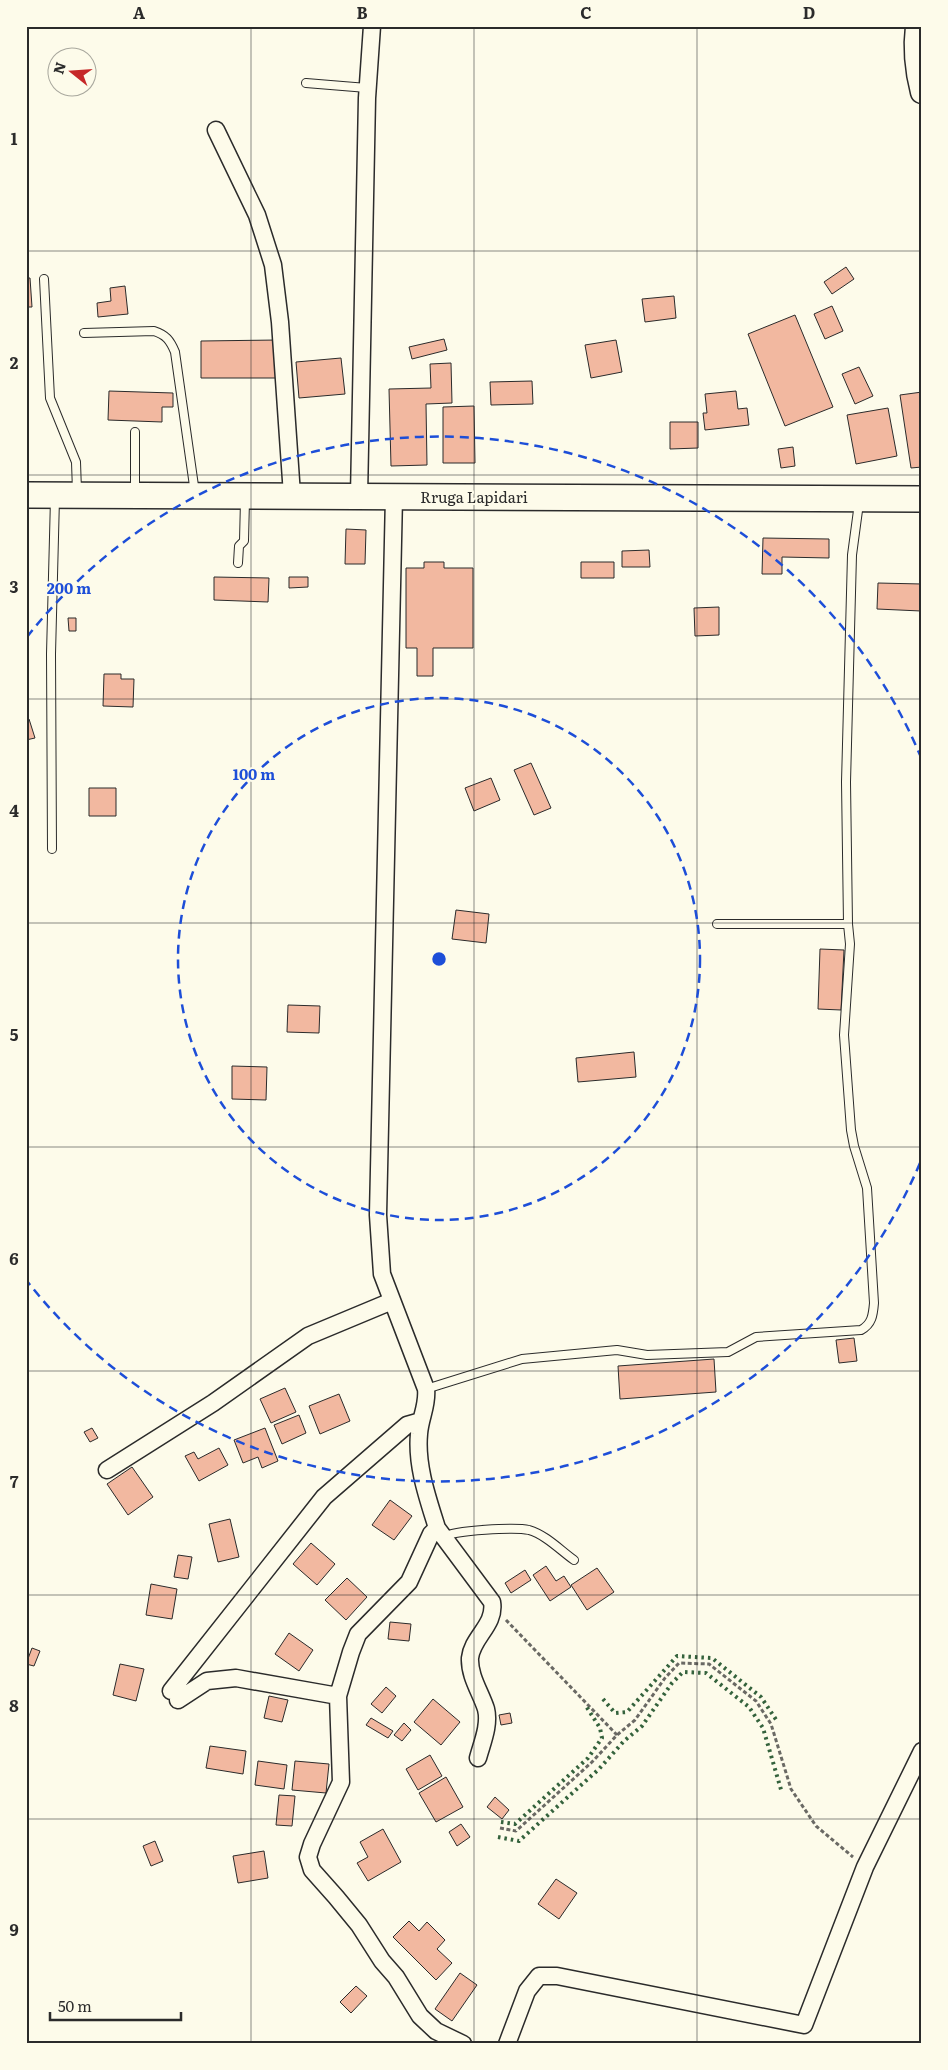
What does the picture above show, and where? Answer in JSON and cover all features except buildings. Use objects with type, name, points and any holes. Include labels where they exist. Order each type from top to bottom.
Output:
[{"type":"main road","name":"Rruga Lapidari","points":[[26,495],[922,499]]},
{"type":"street","points":[[359,496],[367,88],[372,26]]},
{"type":"street","points":[[917,26],[915,55],[922,92]]},
{"type":"street","points":[[216,130],[257,216],[273,265],[280,322],[292,496]]},
{"type":"street","points":[[394,496],[378,1215],[382,1274],[426,1389],[427,1399],[421,1421],[420,1453],[426,1489],[441,1533],[492,1602],[494,1610],[470,1656],[471,1668],[486,1711],[486,1726],[478,1758]]},
{"type":"street","points":[[107,1470],[213,1403],[308,1336],[392,1301]]},
{"type":"street","points":[[338,1696],[236,1678],[207,1681],[174,1695],[324,1497],[407,1425],[421,1421]]},
{"type":"street","points":[[441,1533],[431,1534],[420,1554],[409,1582],[358,1634],[338,1696],[341,1782],[312,1844],[308,1857],[312,1870],[359,1925],[382,1961],[396,1977],[423,2020],[436,2031],[463,2044]]},
{"type":"street","points":[[507,2044],[527,1991],[539,1976],[557,1976],[804,2025],[865,1867],[922,1750]]},
{"type":"lane","points":[[306,83],[367,88]]},
{"type":"lane","points":[[44,279],[50,398],[76,462],[66,495],[55,550],[51,654],[52,849]]},
{"type":"lane","points":[[84,333],[154,331],[164,334],[171,341],[175,352],[195,496]]},
{"type":"lane","points":[[135,432],[135,495]]},
{"type":"lane","points":[[238,563],[239,546],[244,540],[245,495]]},
{"type":"lane","points":[[426,1389],[522,1359],[618,1350],[647,1355],[728,1352],[756,1337],[861,1330],[868,1326],[874,1312],[874,1303],[867,1188],[853,1138],[844,1035],[850,944],[848,924],[846,782],[852,555],[860,498]]},
{"type":"lane","points":[[717,924],[848,924]]},
{"type":"lane","points":[[441,1533],[513,1529],[528,1530],[544,1537],[574,1560]]},
{"type":"path","points":[[494,1610],[503,1617],[617,1735]]},
{"type":"path","points":[[500,1828],[516,1831],[592,1762],[617,1735],[635,1720],[665,1678],[680,1663],[709,1664],[756,1701],[771,1724],[791,1789],[816,1826],[865,1867]]},
{"type":"hedge","points":[[603,1699],[615,1713],[627,1712],[677,1656],[712,1658],[761,1697],[777,1721]]},
{"type":"hedge","points":[[498,1837],[519,1841],[599,1769],[624,1741],[642,1726],[672,1683],[683,1672],[706,1673],[749,1707],[763,1728],[782,1793]]},
{"type":"hedge","points":[[501,1822],[515,1824],[588,1758],[602,1738],[600,1728],[586,1706]]}]
